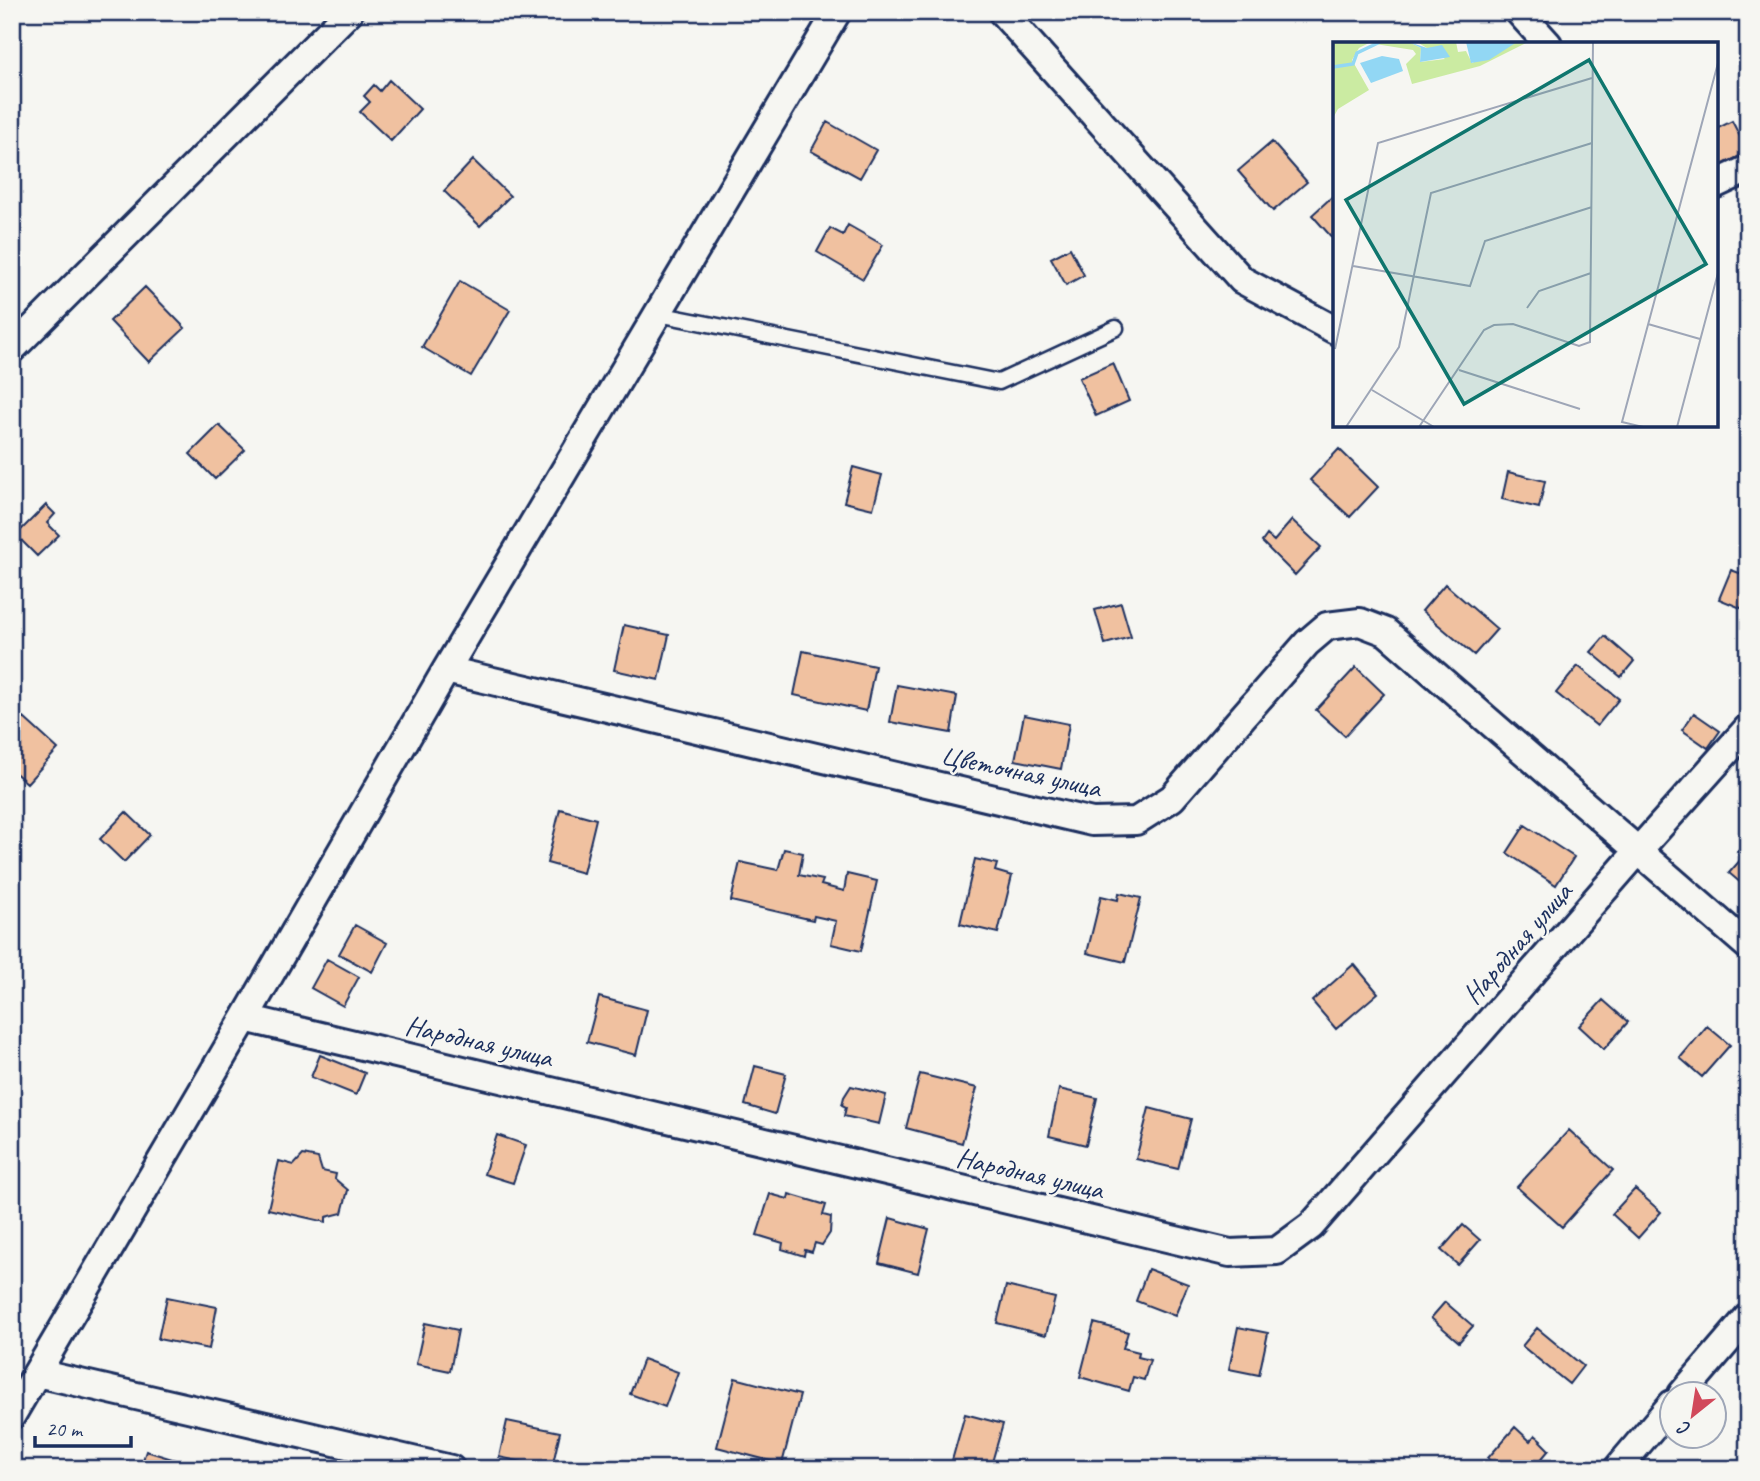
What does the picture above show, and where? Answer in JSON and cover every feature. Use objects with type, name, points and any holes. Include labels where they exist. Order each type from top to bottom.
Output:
[{"type":"street","points":[[12,349],[349,12]]},
{"type":"street","points":[[12,1415],[446,670],[837,12]]},
{"type":"street","points":[[1002,12],[1242,281],[1333,329]]},
{"type":"street","points":[[1519,12],[1546,42]]},
{"type":"street","points":[[1718,183],[1748,169]]},
{"type":"street","name":"Цветочная улица","points":[[446,670],[1092,822],[1136,821],[1172,798],[1307,643],[1328,626],[1360,622],[1386,632],[1748,946]]},
{"type":"street","name":"Народная улица","points":[[245,1018],[1230,1253],[1277,1251],[1311,1226],[1748,728]]},
{"type":"street","points":[[1694,1380],[1748,1317]]},
{"type":"street","points":[[37,1373],[451,1469]]},
{"type":"street","points":[[1617,1469],[1658,1421]]},
{"type":"lane","points":[[658,314],[999,382],[1116,328]]},
{"type":"building","points":[[389,80],[420,109],[391,141],[360,112],[370,102],[364,96],[374,85],[380,91]]},
{"type":"building","points":[[1732,121],[1748,152],[1718,167],[1718,128]]},
{"type":"building","points":[[827,122],[876,150],[860,178],[811,151]]},
{"type":"building","points":[[1272,142],[1307,182],[1273,211],[1238,171]]},
{"type":"building","points":[[473,160],[510,196],[480,226],[444,191]]},
{"type":"building","points":[[1333,196],[1333,239],[1312,215]]},
{"type":"building","points":[[848,225],[883,245],[863,279],[817,252],[830,228],[843,235]]},
{"type":"building","points":[[1070,248],[1084,275],[1066,285],[1051,258]]},
{"type":"building","points":[[460,281],[510,310],[471,376],[422,347]]},
{"type":"building","points":[[145,287],[185,328],[149,362],[110,321]]},
{"type":"building","points":[[1113,363],[1129,401],[1096,416],[1079,378]]},
{"type":"building","points":[[219,425],[245,450],[215,479],[190,454]]},
{"type":"building","points":[[1339,449],[1378,487],[1350,517],[1310,480]]},
{"type":"building","points":[[853,467],[882,475],[873,509],[844,502]]},
{"type":"building","points":[[1508,472],[1545,481],[1539,508],[1502,499]]},
{"type":"building","points":[[46,505],[55,514],[47,523],[59,535],[37,556],[16,535]]},
{"type":"building","points":[[1292,520],[1321,547],[1295,575],[1262,542],[1267,535],[1274,541]]},
{"type":"building","points":[[1731,570],[1748,576],[1748,611],[1719,599]]},
{"type":"building","points":[[1445,584],[1497,629],[1474,655],[1422,611]]},
{"type":"building","points":[[1121,603],[1131,637],[1105,644],[1095,610]]},
{"type":"building","points":[[624,625],[669,635],[659,680],[614,670]]},
{"type":"building","points":[[1605,636],[1634,661],[1621,677],[1591,652]]},
{"type":"building","points":[[803,651],[875,666],[866,711],[794,695]]},
{"type":"building","points":[[1578,666],[1619,699],[1597,726],[1556,693]]},
{"type":"building","points":[[1356,667],[1384,694],[1345,736],[1316,710]]},
{"type":"building","points":[[897,685],[957,696],[951,733],[890,722]]},
{"type":"building","points":[[1694,713],[1720,731],[1708,748],[1682,730]]},
{"type":"building","points":[[1024,715],[1069,724],[1061,769],[1015,760]]},
{"type":"building","points":[[24,718],[58,749],[27,783],[12,770],[12,731]]},
{"type":"building","points":[[560,809],[596,819],[583,873],[547,863]]},
{"type":"building","points":[[126,812],[150,835],[124,862],[100,839]]},
{"type":"building","points":[[1525,825],[1574,857],[1556,885],[1507,853]]},
{"type":"building","points":[[1748,841],[1748,889],[1729,873],[1743,857],[1737,852]]},
{"type":"building","points":[[784,849],[803,853],[799,875],[823,880],[821,885],[844,891],[847,874],[877,881],[861,951],[831,944],[836,921],[814,916],[813,920],[731,901],[740,862],[778,870]]},
{"type":"building","points":[[975,859],[997,864],[995,871],[1012,876],[998,933],[960,924]]},
{"type":"building","points":[[1119,893],[1141,898],[1125,962],[1087,953],[1101,896],[1118,900]]},
{"type":"building","points":[[355,925],[387,943],[372,972],[339,954]]},
{"type":"building","points":[[327,959],[359,977],[343,1006],[311,988]]},
{"type":"building","points":[[1354,964],[1378,993],[1336,1029],[1312,1001]]},
{"type":"building","points":[[599,997],[647,1010],[636,1055],[587,1042]]},
{"type":"building","points":[[1603,1000],[1628,1022],[1604,1049],[1579,1026]]},
{"type":"building","points":[[1707,1026],[1730,1045],[1702,1077],[1680,1058]]},
{"type":"building","points":[[320,1055],[365,1073],[356,1095],[311,1077]]},
{"type":"building","points":[[755,1066],[786,1074],[775,1114],[745,1105]]},
{"type":"building","points":[[920,1074],[977,1088],[962,1143],[906,1128]]},
{"type":"building","points":[[851,1086],[886,1095],[879,1124],[844,1116],[846,1107],[842,1105]]},
{"type":"building","points":[[1059,1089],[1097,1098],[1086,1145],[1049,1136]]},
{"type":"building","points":[[1149,1108],[1191,1119],[1178,1169],[1136,1159]]},
{"type":"building","points":[[1569,1130],[1613,1170],[1562,1227],[1517,1187]]},
{"type":"building","points":[[497,1135],[526,1145],[513,1183],[484,1174]]},
{"type":"building","points":[[303,1155],[318,1158],[322,1171],[336,1174],[335,1179],[348,1190],[342,1213],[326,1217],[326,1222],[268,1209],[279,1161],[294,1165]]},
{"type":"building","points":[[1635,1189],[1661,1212],[1638,1238],[1612,1214]]},
{"type":"building","points":[[770,1194],[788,1199],[789,1194],[826,1205],[823,1215],[831,1217],[830,1233],[822,1245],[815,1243],[812,1252],[805,1250],[804,1256],[782,1249],[783,1243],[757,1235]]},
{"type":"building","points":[[890,1218],[929,1229],[918,1273],[879,1263]]},
{"type":"building","points":[[1463,1225],[1480,1240],[1458,1265],[1441,1250]]},
{"type":"building","points":[[1148,1269],[1188,1284],[1175,1316],[1136,1301]]},
{"type":"building","points":[[1006,1286],[1055,1298],[1046,1335],[997,1323]]},
{"type":"building","points":[[167,1297],[217,1307],[209,1349],[158,1339]]},
{"type":"building","points":[[1445,1302],[1473,1326],[1459,1342],[1431,1318]]},
{"type":"building","points":[[425,1323],[458,1330],[450,1371],[416,1364]]},
{"type":"building","points":[[1094,1323],[1128,1332],[1123,1348],[1139,1352],[1138,1357],[1150,1360],[1144,1380],[1133,1377],[1129,1391],[1080,1377]]},
{"type":"building","points":[[1238,1327],[1268,1333],[1259,1375],[1229,1369]]},
{"type":"building","points":[[1537,1328],[1583,1366],[1569,1384],[1522,1346]]},
{"type":"building","points":[[643,1359],[678,1372],[665,1407],[630,1394]]},
{"type":"building","points":[[735,1378],[800,1395],[782,1464],[717,1447]]},
{"type":"building","points":[[965,1414],[1003,1424],[990,1469],[962,1469],[963,1467],[951,1464]]},
{"type":"building","points":[[507,1421],[560,1432],[552,1468],[499,1457]]},
{"type":"building","points":[[1515,1427],[1530,1441],[1535,1435],[1549,1450],[1533,1469],[1500,1469],[1488,1458]]},
{"type":"building","points":[[146,1451],[205,1469],[140,1469]]}]
